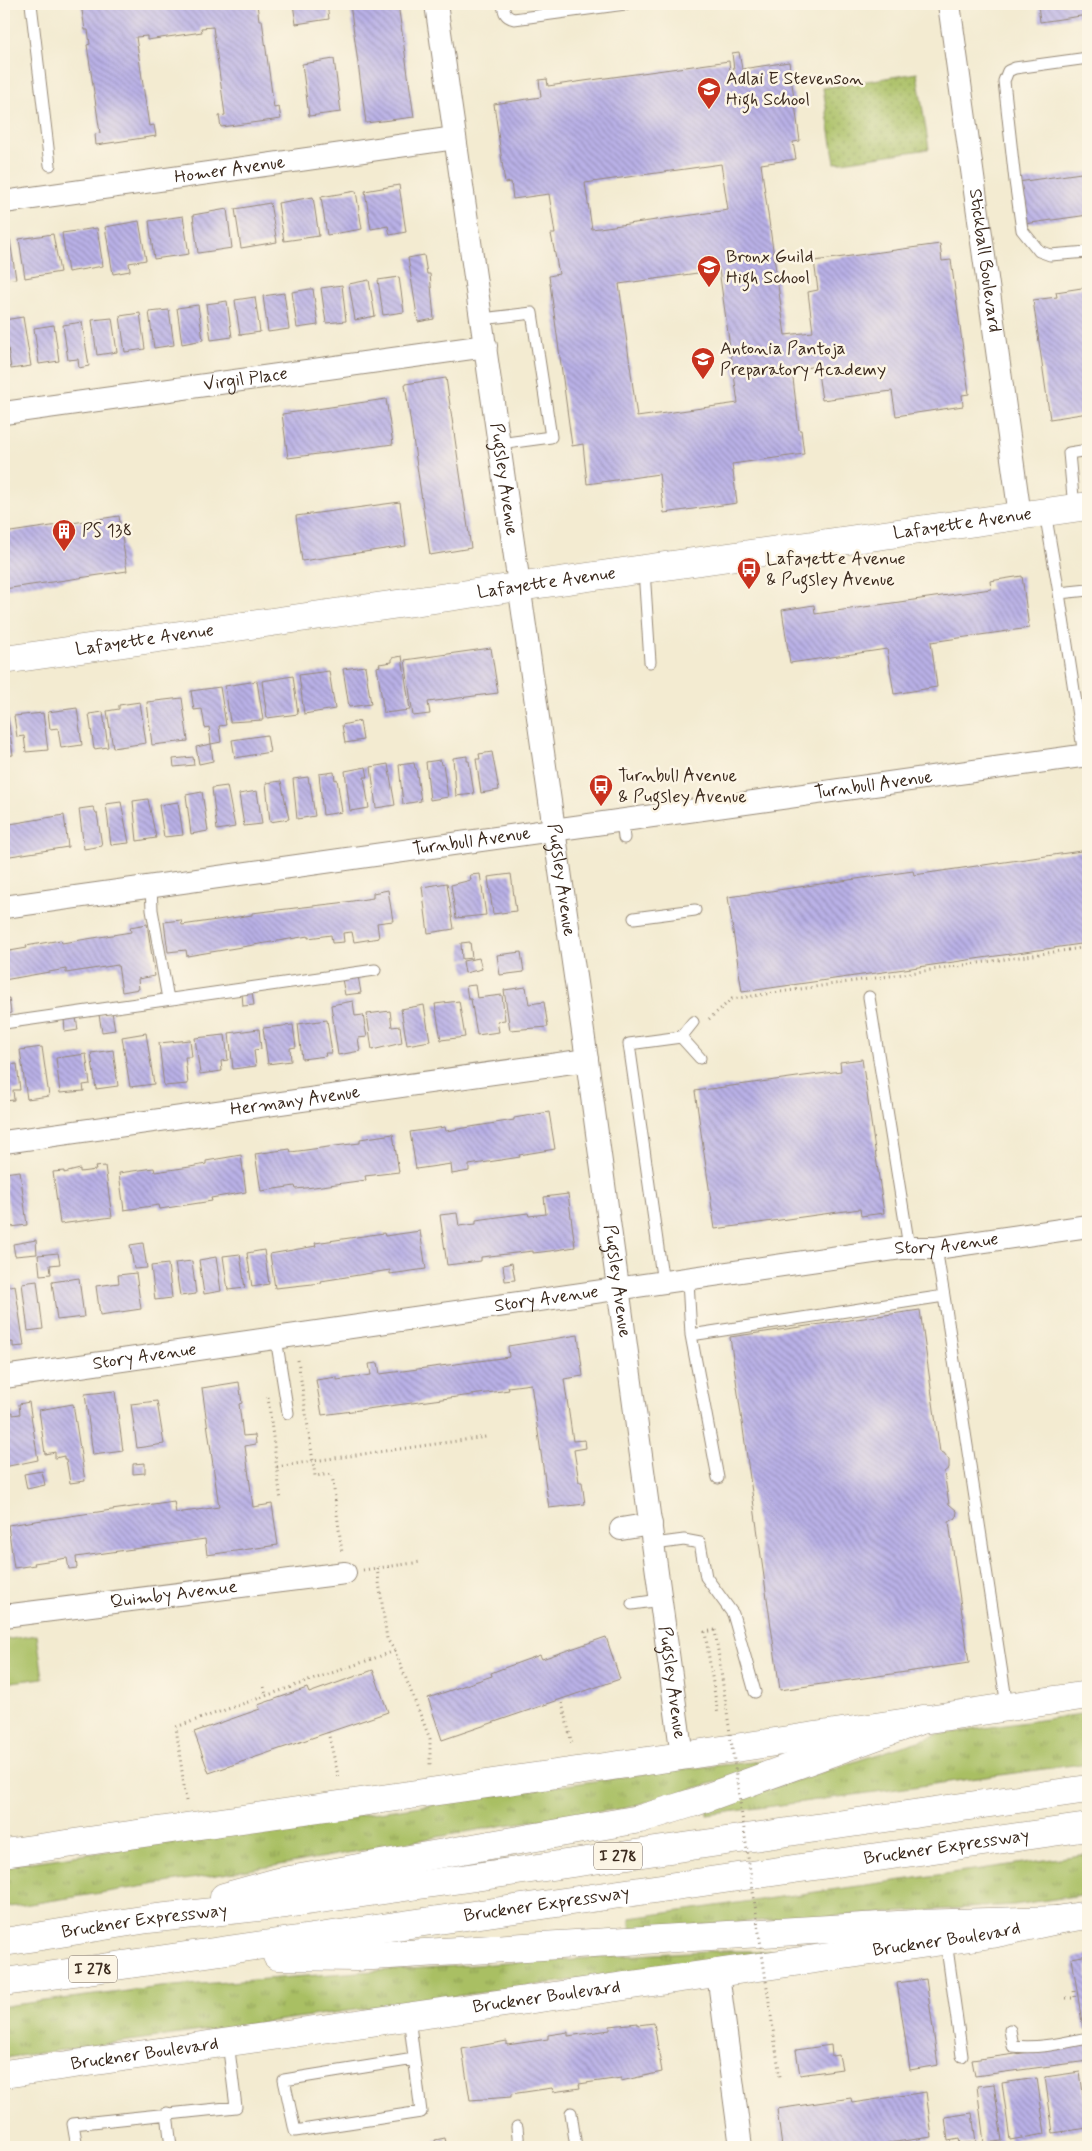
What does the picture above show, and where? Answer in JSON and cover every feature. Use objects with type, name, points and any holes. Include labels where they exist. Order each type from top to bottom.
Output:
[{"type":"main road","name":"Lafayette Avenue","points":[[4,660],[1081,507]]},
{"type":"main road","points":[[4,1853],[682,1756],[1088,1695]]},
{"type":"main road","points":[[148,1919],[278,1882],[640,1819],[923,1720]]},
{"type":"main road","name":"Bruckner Expressway","points":[[4,1942],[148,1919],[286,1904],[1088,1789]]},
{"type":"main road","name":"Bruckner Expressway","points":[[4,1982],[1088,1827]]},
{"type":"main road","name":"Bruckner Boulevard","points":[[4,2074],[946,1941],[1088,1915]]},
{"type":"main road","points":[[182,1956],[356,1957],[905,1925],[1057,1920]]},
{"type":"street","name":"Pugsley Avenue","points":[[436,4],[486,346],[518,588],[586,1060],[682,1756]]},
{"type":"street","name":"Stickball Boulevard","points":[[949,4],[1033,514]]},
{"type":"street","name":"Homer Avenue","points":[[4,202],[455,138]]},
{"type":"street","name":"Virgil Place","points":[[4,413],[486,346]]},
{"type":"street","name":"Turnbull Avenue","points":[[4,907],[552,829],[623,829],[1086,755]]},
{"type":"street","name":"Hermany Avenue","points":[[4,1142],[586,1060]]},
{"type":"street","name":"Story Avenue","points":[[4,1377],[909,1247],[936,1248],[1088,1226]]},
{"type":"street","points":[[621,1529],[652,1534]]},
{"type":"street","name":"Quimby Avenue","points":[[4,1616],[344,1563]]},
{"type":"street","points":[[718,1974],[741,2147]]},
{"type":"lane","points":[[31,4],[50,165]]},
{"type":"lane","points":[[503,4],[505,14],[508,18],[514,19],[629,4]]},
{"type":"lane","points":[[1088,58],[1015,68],[1008,71],[1004,80],[1014,181],[1022,230],[1039,251],[1050,255],[1088,252]]},
{"type":"lane","points":[[482,319],[532,314],[552,437],[499,444]]},
{"type":"lane","points":[[1081,507],[1069,453],[1088,450]]},
{"type":"lane","points":[[1033,514],[1059,593],[1086,755]]},
{"type":"lane","points":[[644,570],[650,662]]},
{"type":"lane","points":[[1059,593],[1088,590]]},
{"type":"lane","points":[[152,886],[152,910],[168,999]]},
{"type":"lane","points":[[634,918],[695,910]]},
{"type":"lane","points":[[4,1023],[376,970]]},
{"type":"lane","points":[[869,997],[909,1247]]},
{"type":"lane","points":[[663,1283],[629,1044],[681,1037],[693,1022]]},
{"type":"lane","points":[[681,1037],[700,1058]]},
{"type":"lane","points":[[936,1248],[1008,1706]]},
{"type":"lane","points":[[688,1280],[692,1335],[718,1478]]},
{"type":"lane","points":[[692,1335],[944,1296]]},
{"type":"lane","points":[[276,1338],[288,1413]]},
{"type":"lane","points":[[652,1534],[700,1543],[706,1577],[733,1614],[755,1692]]},
{"type":"lane","points":[[632,1604],[660,1600]]},
{"type":"lane","points":[[946,1941],[962,2056]]},
{"type":"lane","points":[[409,2017],[421,2112],[295,2130],[284,2080],[414,2059]]},
{"type":"lane","points":[[1010,2030],[1013,2046],[1029,2048],[1088,2038]]},
{"type":"lane","points":[[76,2147],[74,2124],[236,2107],[228,2042]]},
{"type":"lane","points":[[167,2113],[171,2147]]},
{"type":"lane","points":[[571,2113],[576,2147]]},
{"type":"lane","points":[[517,2127],[519,2147]]},
{"type":"path","points":[[710,1019],[732,999],[1088,947]]},
{"type":"path","points":[[298,1360],[315,1476],[332,1474],[344,1563],[377,1568],[421,1562]]},
{"type":"path","points":[[267,1389],[281,1501]]},
{"type":"path","points":[[277,1468],[313,1461],[486,1437]]},
{"type":"path","points":[[377,1568],[387,1639],[395,1651],[430,1739],[430,1765]]},
{"type":"path","points":[[718,1715],[705,1632],[716,1630],[780,2077]]},
{"type":"path","points":[[186,1801],[176,1727],[395,1651]]},
{"type":"path","points":[[264,1687],[266,1696]]},
{"type":"path","points":[[562,1703],[572,1744]]},
{"type":"path","points":[[328,1732],[339,1779]]},
{"type":"path","points":[[1066,1998],[1075,1998],[1074,1991],[1077,1990]]},
{"type":"green space","points":[[917,73],[929,149],[835,163],[823,88]]},
{"type":"green space","points":[[37,1635],[43,1678],[4,1683],[4,1640]]},
{"type":"green space","points":[[1088,1713],[1088,1763],[707,1815],[707,1809],[937,1735]]},
{"type":"green space","points":[[762,1761],[748,1773],[626,1808],[505,1825],[274,1866],[4,1908],[4,1866],[664,1771]]},
{"type":"green space","points":[[1088,1854],[1088,1894],[1014,1905],[631,1929],[630,1918]]},
{"type":"green space","points":[[705,1951],[786,1951],[4,2058],[4,2006],[161,1987],[359,1972]]},
{"type":"building","points":[[81,4],[257,4],[259,20],[262,20],[274,108],[279,107],[281,119],[221,127],[219,116],[225,115],[213,27],[201,28],[202,32],[147,40],[147,36],[136,37],[149,126],[154,125],[156,136],[96,145],[95,134],[100,133],[87,45],[90,44],[88,30],[85,30]]},
{"type":"building","points":[[293,4],[327,4],[329,19],[296,24]]},
{"type":"building","points":[[350,4],[398,4],[414,117],[366,123]]},
{"type":"building","points":[[1038,4],[1088,4],[1088,15],[1040,22]]},
{"type":"building","points":[[739,52],[742,69],[789,62],[800,141],[793,142],[796,159],[761,164],[785,335],[813,332],[808,292],[818,290],[814,261],[940,244],[942,261],[951,260],[969,394],[962,395],[963,406],[896,416],[892,391],[822,400],[817,366],[792,370],[799,430],[801,430],[804,454],[732,464],[737,503],[664,513],[659,474],[587,484],[583,444],[572,446],[549,276],[559,274],[551,234],[555,234],[549,194],[513,199],[511,182],[505,183],[494,104],[541,97],[539,80],[547,79],[548,86],[729,61],[730,71],[734,70],[732,53]],"holes":[[[721,164],[728,210],[592,229],[585,183]],[[719,270],[738,403],[637,417],[619,284]]]},
{"type":"building","points":[[334,59],[341,112],[309,116],[302,64]]},
{"type":"building","points":[[1088,172],[1088,215],[1024,224],[1018,182]]},
{"type":"building","points":[[399,185],[406,232],[390,235],[388,226],[371,229],[365,191]]},
{"type":"building","points":[[356,191],[362,229],[327,235],[321,197]]},
{"type":"building","points":[[313,197],[319,236],[284,241],[278,203]]},
{"type":"building","points":[[270,203],[277,242],[241,248],[235,209]]},
{"type":"building","points":[[227,209],[232,248],[198,253],[193,215]]},
{"type":"building","points":[[183,216],[189,254],[154,259],[149,221]]},
{"type":"building","points":[[139,221],[146,260],[129,263],[130,271],[113,274],[105,227]]},
{"type":"building","points":[[97,228],[103,266],[68,272],[62,233]]},
{"type":"building","points":[[53,234],[60,272],[25,278],[19,239]]},
{"type":"building","points":[[10,240],[16,279],[4,280],[4,241]]},
{"type":"building","points":[[424,255],[427,274],[430,274],[434,319],[418,322],[408,258]]},
{"type":"building","points":[[399,277],[404,312],[383,315],[378,280]]},
{"type":"building","points":[[369,280],[375,316],[355,320],[349,284]]},
{"type":"building","points":[[342,285],[346,321],[326,323],[321,288]]},
{"type":"building","points":[[1088,287],[1088,413],[1050,419],[1033,300],[1057,297],[1056,292]]},
{"type":"building","points":[[313,289],[318,325],[297,328],[292,292]]},
{"type":"building","points":[[284,293],[289,329],[268,332],[263,296]]},
{"type":"building","points":[[255,297],[260,332],[240,335],[235,300]]},
{"type":"building","points":[[227,301],[232,337],[211,340],[206,304]]},
{"type":"building","points":[[198,305],[203,340],[182,344],[177,308]]},
{"type":"building","points":[[169,310],[174,345],[154,348],[149,312]]},
{"type":"building","points":[[140,313],[145,349],[125,352],[120,316]]},
{"type":"building","points":[[23,317],[31,366],[11,369],[4,320]]},
{"type":"building","points":[[112,318],[117,352],[97,355],[92,320]]},
{"type":"building","points":[[82,322],[89,366],[79,368],[78,359],[68,360],[63,325]]},
{"type":"building","points":[[54,325],[59,361],[39,364],[34,328]]},
{"type":"building","points":[[446,378],[471,548],[430,555],[405,384]]},
{"type":"building","points":[[386,399],[393,444],[288,458],[282,414]]},
{"type":"building","points":[[400,502],[406,546],[302,561],[296,516]]},
{"type":"building","name":"PS 138","points":[[119,516],[127,571],[4,589],[4,533]]},
{"type":"building","points":[[1022,576],[1029,628],[931,642],[937,687],[894,694],[887,649],[790,663],[782,610],[814,605],[815,614],[991,589],[990,581]]},
{"type":"building","points":[[491,648],[498,693],[428,702],[430,714],[413,716],[405,660]]},
{"type":"building","points":[[402,656],[410,710],[384,713],[377,667],[380,666],[379,664],[392,662],[392,658]]},
{"type":"building","points":[[365,666],[371,704],[349,707],[343,669]]},
{"type":"building","points":[[329,671],[335,709],[304,714],[299,675]]},
{"type":"building","points":[[293,676],[298,714],[267,718],[262,681]]},
{"type":"building","points":[[257,681],[263,720],[230,722],[225,686]]},
{"type":"building","points":[[220,687],[226,725],[219,726],[221,742],[211,744],[209,727],[205,728],[202,709],[194,710],[191,691]]},
{"type":"building","points":[[182,698],[188,741],[152,745],[147,702]]},
{"type":"building","points":[[140,702],[146,743],[113,748],[107,711],[119,709],[119,705]]},
{"type":"building","points":[[77,708],[82,745],[61,748],[58,728],[50,729],[48,712]]},
{"type":"building","points":[[103,712],[108,747],[94,749],[89,714]]},
{"type":"building","points":[[43,713],[48,750],[26,752],[24,736],[17,737],[14,716]]},
{"type":"building","points":[[4,717],[8,717],[13,755],[4,756]]},
{"type":"building","points":[[360,721],[363,740],[345,743],[342,725]]},
{"type":"building","points":[[267,735],[270,752],[235,758],[232,740]]},
{"type":"building","points":[[211,744],[213,761],[199,764],[196,747]]},
{"type":"building","points":[[492,752],[499,790],[481,793],[476,759],[480,759],[479,754]]},
{"type":"building","points":[[467,756],[474,794],[456,796],[453,758]]},
{"type":"building","points":[[193,757],[194,765],[174,767],[173,759]]},
{"type":"building","points":[[440,760],[441,765],[443,764],[448,797],[430,800],[426,762]]},
{"type":"building","points":[[414,763],[421,801],[403,804],[399,765]]},
{"type":"building","points":[[388,764],[395,805],[376,808],[371,767]]},
{"type":"building","points":[[366,767],[368,777],[364,777],[369,808],[350,811],[345,771]]},
{"type":"building","points":[[334,772],[335,780],[337,779],[342,812],[323,815],[319,774]]},
{"type":"building","points":[[308,777],[315,816],[297,819],[293,779]]},
{"type":"building","points":[[281,781],[289,819],[270,822],[266,783]]},
{"type":"building","points":[[227,786],[235,827],[217,830],[212,788]]},
{"type":"building","points":[[257,791],[262,824],[244,826],[239,794]]},
{"type":"building","points":[[202,792],[208,831],[191,834],[186,795]]},
{"type":"building","points":[[148,799],[156,838],[137,841],[133,801]]},
{"type":"building","points":[[121,802],[129,843],[111,845],[106,804]]},
{"type":"building","points":[[178,802],[183,835],[164,837],[159,805]]},
{"type":"building","points":[[93,807],[97,813],[102,846],[84,849],[79,809]]},
{"type":"building","points":[[64,815],[68,847],[4,857],[4,825]]},
{"type":"building","points":[[1088,850],[1088,943],[742,992],[728,897],[913,871],[914,875]]},
{"type":"building","points":[[480,874],[486,915],[456,918],[451,885],[471,880],[470,875]]},
{"type":"building","points":[[511,874],[516,911],[493,914],[488,877]]},
{"type":"building","points":[[447,883],[454,929],[428,933],[422,887]]},
{"type":"building","points":[[388,890],[393,921],[377,923],[379,938],[354,942],[352,932],[343,933],[344,942],[332,943],[331,935],[308,938],[308,936],[187,956],[186,950],[168,952],[164,922],[181,920],[182,925],[252,915],[252,913],[339,903],[373,898],[373,893]]},
{"type":"building","points":[[147,924],[155,976],[138,979],[139,989],[122,992],[118,965],[66,973],[66,969],[4,980],[4,952],[61,940],[62,943],[131,932],[130,927]]},
{"type":"building","points":[[470,942],[472,958],[462,959],[461,943]]},
{"type":"building","points":[[521,952],[524,972],[500,975],[497,955]]},
{"type":"building","points":[[479,958],[482,969],[465,973],[463,961]]},
{"type":"building","points":[[358,976],[361,993],[345,995],[342,979]]},
{"type":"building","points":[[475,985],[477,998],[502,995],[505,1020],[497,1021],[499,1032],[477,1035],[471,999],[468,999],[466,986]]},
{"type":"building","points":[[526,987],[529,1004],[544,1002],[548,1027],[510,1030],[504,990]]},
{"type":"building","points":[[252,992],[254,1005],[243,1006],[242,993]]},
{"type":"building","points":[[9,998],[11,1013],[4,1015],[4,999]]},
{"type":"building","points":[[353,1001],[355,1016],[363,1015],[367,1037],[358,1038],[360,1051],[338,1055],[331,1005]]},
{"type":"building","points":[[459,1001],[465,1037],[441,1040],[435,1004]]},
{"type":"building","points":[[424,1005],[430,1041],[407,1045],[401,1009]]},
{"type":"building","points":[[390,1011],[392,1027],[400,1026],[402,1043],[372,1050],[367,1014]]},
{"type":"building","points":[[112,1012],[115,1030],[102,1032],[99,1015]]},
{"type":"building","points":[[76,1017],[78,1030],[65,1032],[64,1018]]},
{"type":"building","points":[[327,1020],[332,1053],[325,1053],[326,1056],[302,1059],[298,1024]]},
{"type":"building","points":[[293,1025],[296,1047],[290,1048],[291,1061],[268,1064],[263,1028]]},
{"type":"building","points":[[259,1029],[261,1049],[254,1050],[256,1066],[233,1069],[229,1033]]},
{"type":"building","points":[[146,1033],[154,1084],[130,1087],[122,1037]]},
{"type":"building","points":[[225,1035],[228,1060],[221,1061],[222,1071],[200,1074],[195,1038]]},
{"type":"building","points":[[190,1040],[192,1057],[185,1057],[188,1084],[164,1086],[159,1043]]},
{"type":"building","points":[[42,1047],[49,1096],[27,1099],[20,1050]]},
{"type":"building","points":[[113,1050],[118,1086],[96,1089],[91,1053]]},
{"type":"building","points":[[7,1053],[8,1065],[17,1064],[20,1090],[13,1090],[14,1100],[4,1101],[4,1054]]},
{"type":"building","points":[[86,1054],[90,1084],[83,1085],[84,1091],[60,1093],[56,1058]]},
{"type":"building","points":[[862,1059],[884,1213],[861,1216],[860,1209],[715,1229],[695,1091],[841,1071],[840,1062]]},
{"type":"building","points":[[549,1112],[555,1149],[469,1165],[469,1171],[452,1174],[451,1164],[416,1169],[410,1132],[445,1127],[446,1131],[514,1120],[514,1118]]},
{"type":"building","points":[[393,1134],[399,1172],[365,1176],[366,1180],[296,1189],[295,1186],[261,1191],[255,1154],[290,1149],[291,1152],[360,1143],[360,1139]]},
{"type":"building","points":[[241,1155],[246,1192],[211,1198],[212,1201],[160,1209],[159,1205],[124,1210],[119,1173],[154,1168],[155,1172],[190,1167],[206,1164],[206,1161]]},
{"type":"building","points":[[105,1166],[112,1217],[60,1224],[53,1172],[64,1171],[64,1173],[80,1169],[80,1172],[96,1170],[95,1167]]},
{"type":"building","points":[[20,1171],[27,1225],[11,1227],[4,1173]]},
{"type":"building","points":[[568,1194],[575,1247],[533,1253],[533,1251],[481,1257],[481,1261],[447,1265],[440,1215],[457,1213],[459,1226],[476,1224],[476,1220],[528,1213],[529,1216],[546,1214],[544,1197]]},
{"type":"building","points":[[420,1231],[426,1269],[390,1274],[390,1270],[321,1281],[322,1283],[275,1288],[270,1254],[316,1246],[315,1243],[384,1233],[385,1236]]},
{"type":"building","points":[[36,1240],[37,1254],[15,1256],[13,1244]]},
{"type":"building","points":[[143,1243],[147,1268],[134,1269],[130,1245]]},
{"type":"building","points":[[264,1250],[269,1284],[252,1287],[247,1253]]},
{"type":"building","points":[[58,1253],[60,1264],[50,1265],[51,1274],[40,1275],[38,1255]]},
{"type":"building","points":[[240,1254],[245,1288],[228,1290],[223,1256]]},
{"type":"building","points":[[216,1257],[221,1291],[204,1294],[199,1260]]},
{"type":"building","points":[[192,1261],[196,1294],[180,1296],[175,1263]]},
{"type":"building","points":[[512,1263],[515,1280],[505,1281],[503,1265]]},
{"type":"building","points":[[168,1264],[172,1298],[155,1300],[151,1266]]},
{"type":"building","points":[[136,1273],[141,1309],[100,1315],[96,1286],[119,1283],[118,1275]]},
{"type":"building","points":[[79,1278],[84,1317],[57,1320],[52,1282]]},
{"type":"building","points":[[37,1281],[43,1329],[28,1331],[22,1283]]},
{"type":"building","points":[[15,1285],[24,1346],[13,1347],[13,1342],[6,1343],[4,1287]]},
{"type":"building","points":[[920,1310],[940,1452],[944,1453],[949,1460],[949,1468],[944,1472],[949,1504],[957,1511],[956,1518],[949,1522],[969,1663],[780,1690],[730,1337]]},
{"type":"building","points":[[578,1335],[583,1376],[564,1379],[573,1441],[585,1440],[586,1448],[574,1450],[585,1504],[549,1508],[531,1384],[508,1387],[509,1390],[322,1415],[316,1380],[337,1377],[337,1380],[371,1375],[369,1364],[378,1363],[380,1374],[509,1357],[508,1346]]},
{"type":"building","points":[[239,1382],[242,1403],[239,1404],[243,1436],[255,1435],[256,1444],[245,1446],[253,1507],[272,1504],[278,1545],[207,1555],[205,1539],[76,1557],[77,1568],[69,1569],[67,1558],[14,1568],[8,1525],[174,1501],[176,1513],[219,1507],[202,1388]]},
{"type":"building","points":[[115,1391],[123,1451],[93,1455],[85,1394]]},
{"type":"building","points":[[157,1401],[164,1444],[137,1448],[131,1404]]},
{"type":"building","points":[[29,1402],[38,1460],[4,1467],[4,1414],[13,1412],[13,1415],[20,1414],[19,1404]]},
{"type":"building","points":[[73,1404],[85,1481],[70,1483],[64,1456],[55,1458],[55,1452],[45,1454],[39,1410]]},
{"type":"building","points":[[145,1463],[145,1473],[133,1474],[133,1464]]},
{"type":"building","points":[[42,1471],[45,1485],[27,1489],[24,1474]]},
{"type":"building","points":[[606,1637],[620,1679],[442,1740],[428,1698],[492,1676],[491,1673],[540,1655],[542,1659]]},
{"type":"building","points":[[373,1670],[388,1712],[209,1773],[194,1732],[260,1709],[258,1705],[307,1688],[309,1693]]},
{"type":"building","points":[[1088,1955],[1088,2028],[1083,2029],[1072,1958]]},
{"type":"building","points":[[926,1979],[938,2065],[910,2070],[897,1983]]},
{"type":"building","points":[[638,2023],[638,2025],[654,2023],[662,2072],[621,2081],[621,2078],[579,2084],[580,2088],[553,2092],[552,2088],[511,2094],[511,2097],[470,2100],[462,2049],[507,2041],[507,2045],[548,2039],[548,2035],[568,2032],[568,2036],[610,2030],[610,2026]]},
{"type":"building","points":[[1088,2044],[1088,2061],[975,2076],[972,2060]]},
{"type":"building","points":[[831,2045],[832,2056],[839,2055],[842,2069],[800,2075],[796,2050]]},
{"type":"building","points":[[1080,2072],[1088,2128],[1053,2133],[1045,2077]]},
{"type":"building","points":[[1037,2078],[1045,2134],[1010,2140],[1002,2083]]},
{"type":"building","points":[[994,2084],[1002,2141],[984,2143],[977,2086]]},
{"type":"building","points":[[926,2092],[932,2137],[859,2147],[858,2143],[829,2147],[782,2147],[777,2109],[851,2098],[852,2103]]},
{"type":"building","points":[[972,2113],[976,2142],[960,2144],[959,2139],[948,2141],[945,2117]]},
{"type":"building","points":[[445,2138],[447,2147],[436,2147],[435,2140]]},
{"type":"place","name":"Adlai E Stevenson High School","points":[[709,110]]},
{"type":"place","name":"Bronx Guild High School","points":[[709,288]]},
{"type":"place","name":"Antonia Pantoja Preparatory Academy","points":[[703,380]]},
{"type":"place","name":"PS 138","points":[[64,552]]},
{"type":"place","name":"Lafayette Avenue & Pugsley Avenue","points":[[749,590]]},
{"type":"place","name":"Turnbull Avenue & Pugsley Avenue","points":[[601,807]]}]
